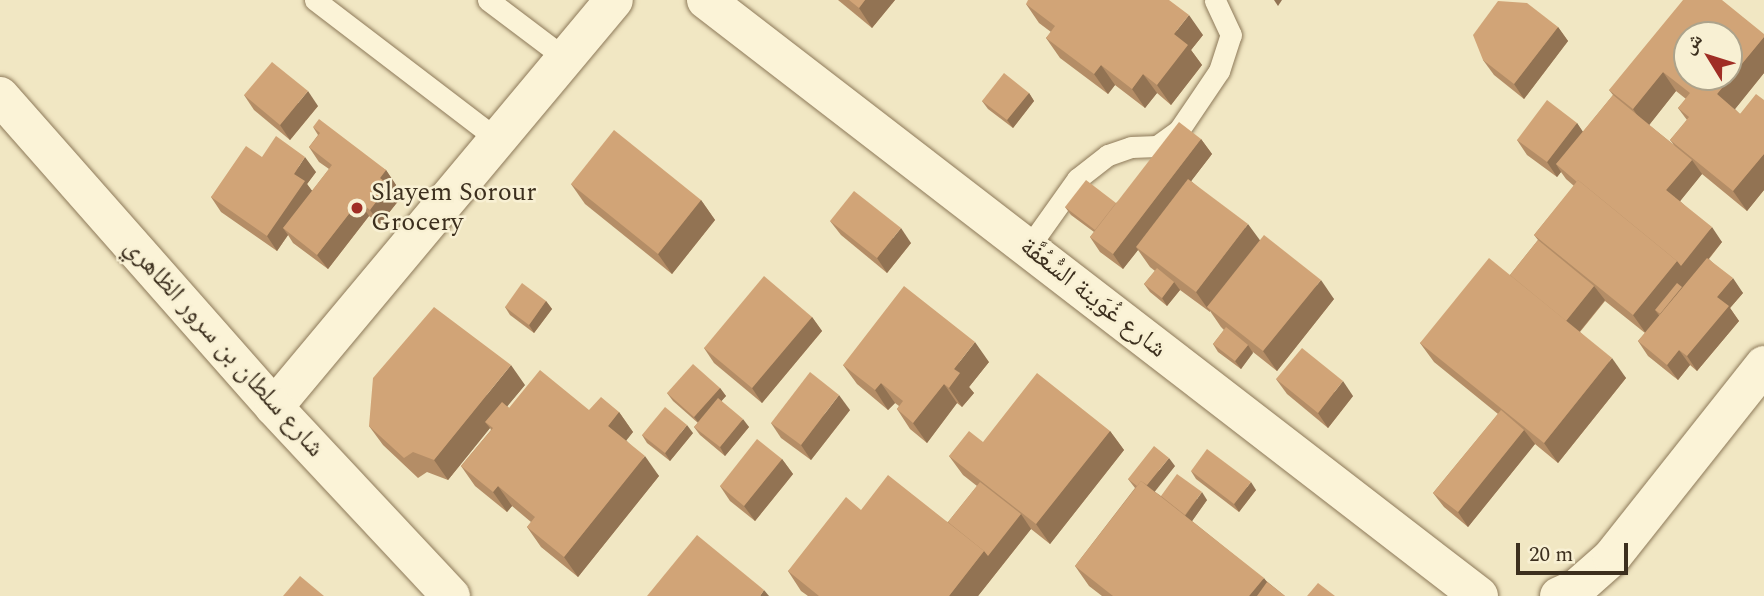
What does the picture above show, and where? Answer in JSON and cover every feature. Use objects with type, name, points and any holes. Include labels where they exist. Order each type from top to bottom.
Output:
[{"type":"street","points":[[274,407],[614,0]]},
{"type":"street","name":"شارع غُوَينة السُّعُفَّة","points":[[706,0],[1479,596]]},
{"type":"street","name":"شارع سلطان بن سرور الظاهري","points":[[0,98],[274,407],[451,596]]},
{"type":"street","points":[[1559,596],[1577,588],[1612,557],[1764,365]]},
{"type":"lane","points":[[315,0],[498,140]]},
{"type":"lane","points":[[488,0],[565,58]]},
{"type":"lane","points":[[1028,248],[1077,179],[1108,155],[1130,147],[1157,146],[1179,130],[1219,71],[1231,35],[1215,0]]},
{"type":"building","points":[[849,0],[865,0],[859,8]]},
{"type":"building","points":[[1028,0],[1169,0],[1189,15],[1174,34],[1188,45],[1157,85],[1143,74],[1132,89],[1101,65],[1094,74],[1046,38],[1055,26],[1026,4]]},
{"type":"building","points":[[1683,0],[1722,0],[1764,34],[1743,62],[1743,21],[1673,21],[1673,80],[1663,72],[1633,109],[1609,90]]},
{"type":"building","points":[[1498,1],[1527,3],[1558,27],[1514,84],[1483,60],[1473,35]]},
{"type":"building","points":[[272,62],[308,91],[280,125],[244,95]]},
{"type":"building","points":[[1004,73],[1029,93],[1007,120],[982,101]]},
{"type":"building","points":[[1687,91],[1719,91],[1717,94],[1740,114],[1756,94],[1764,100],[1764,154],[1733,191],[1670,140],[1689,117],[1678,108],[1690,93]]},
{"type":"building","points":[[1613,95],[1692,160],[1666,190],[1712,227],[1681,266],[1556,164]]},
{"type":"building","points":[[1547,100],[1577,123],[1547,162],[1517,140]]},
{"type":"building","name":"Slayem Sorour Grocery","points":[[319,119],[386,170],[380,178],[389,185],[370,210],[359,201],[317,255],[283,228],[332,165],[309,147],[320,133],[313,127]]},
{"type":"building","points":[[1179,122],[1201,139],[1113,254],[1090,237]]},
{"type":"building","points":[[614,130],[701,200],[658,254],[571,184]]},
{"type":"building","points":[[276,136],[305,157],[294,174],[305,181],[267,236],[211,197],[246,146],[262,157]]},
{"type":"building","points":[[1188,179],[1248,224],[1196,292],[1136,247]]},
{"type":"building","points":[[1086,180],[1116,203],[1095,230],[1065,207]]},
{"type":"building","points":[[1578,180],[1677,261],[1633,315],[1534,235]]},
{"type":"building","points":[[854,191],[901,228],[877,258],[830,221]]},
{"type":"building","points":[[1264,235],[1321,280],[1263,351],[1207,307]]},
{"type":"building","points":[[1538,240],[1594,286],[1566,321],[1510,275]]},
{"type":"building","points":[[1489,258],[1612,358],[1544,443],[1420,343]]},
{"type":"building","points":[[1707,258],[1733,278],[1717,297],[1729,306],[1687,356],[1679,350],[1667,365],[1638,341]]},
{"type":"building","points":[[1157,268],[1174,282],[1162,298],[1144,284]]},
{"type":"building","points":[[764,276],[812,317],[752,388],[704,348]]},
{"type":"building","points":[[522,283],[546,301],[529,325],[505,307]]},
{"type":"building","points":[[1677,283],[1682,287],[1660,314],[1655,310]]},
{"type":"building","points":[[904,286],[975,342],[954,369],[960,373],[949,388],[944,384],[913,423],[897,409],[903,401],[881,383],[875,390],[843,365]]},
{"type":"building","points":[[434,307],[511,365],[434,460],[413,452],[404,458],[369,426],[373,378]]},
{"type":"building","points":[[1226,327],[1248,345],[1235,361],[1213,344]]},
{"type":"building","points":[[1302,348],[1343,381],[1318,413],[1276,379]]},
{"type":"building","points":[[693,364],[720,388],[694,417],[667,393]]},
{"type":"building","points":[[540,370],[589,410],[601,397],[619,412],[608,426],[645,456],[564,557],[527,527],[535,517],[498,486],[493,492],[461,466],[493,428],[485,422],[502,402],[509,408]]},
{"type":"building","points":[[810,372],[839,395],[801,445],[771,423]]},
{"type":"building","points":[[1037,373],[1110,431],[1036,524],[949,456],[969,431],[983,442]]},
{"type":"building","points":[[718,398],[743,419],[720,447],[694,427]]},
{"type":"building","points":[[665,407],[687,425],[665,453],[642,435]]},
{"type":"building","points":[[1501,410],[1524,430],[1458,512],[1433,493]]},
{"type":"building","points":[[757,439],[782,459],[744,506],[720,486]]},
{"type":"building","points":[[1154,446],[1169,458],[1147,485],[1141,481],[1137,486],[1128,479]]},
{"type":"building","points":[[1207,449],[1251,482],[1234,504],[1191,471]]},
{"type":"building","points":[[1177,474],[1202,492],[1185,515],[1161,496]]},
{"type":"building","points":[[888,475],[984,551],[949,596],[819,596],[788,571],[846,497],[861,510]]},
{"type":"building","points":[[1141,481],[1264,578],[1249,596],[1113,596],[1075,566]]},
{"type":"building","points":[[980,482],[1021,514],[988,556],[948,522]]},
{"type":"building","points":[[697,535],[764,590],[760,596],[647,596]]},
{"type":"building","points":[[300,576],[324,596],[283,596]]},
{"type":"building","points":[[1267,582],[1285,596],[1257,596]]},
{"type":"building","points":[[1318,583],[1335,596],[1307,596]]},
{"type":"place","name":"Slayem Sorour Grocery","points":[[357,208]]}]
